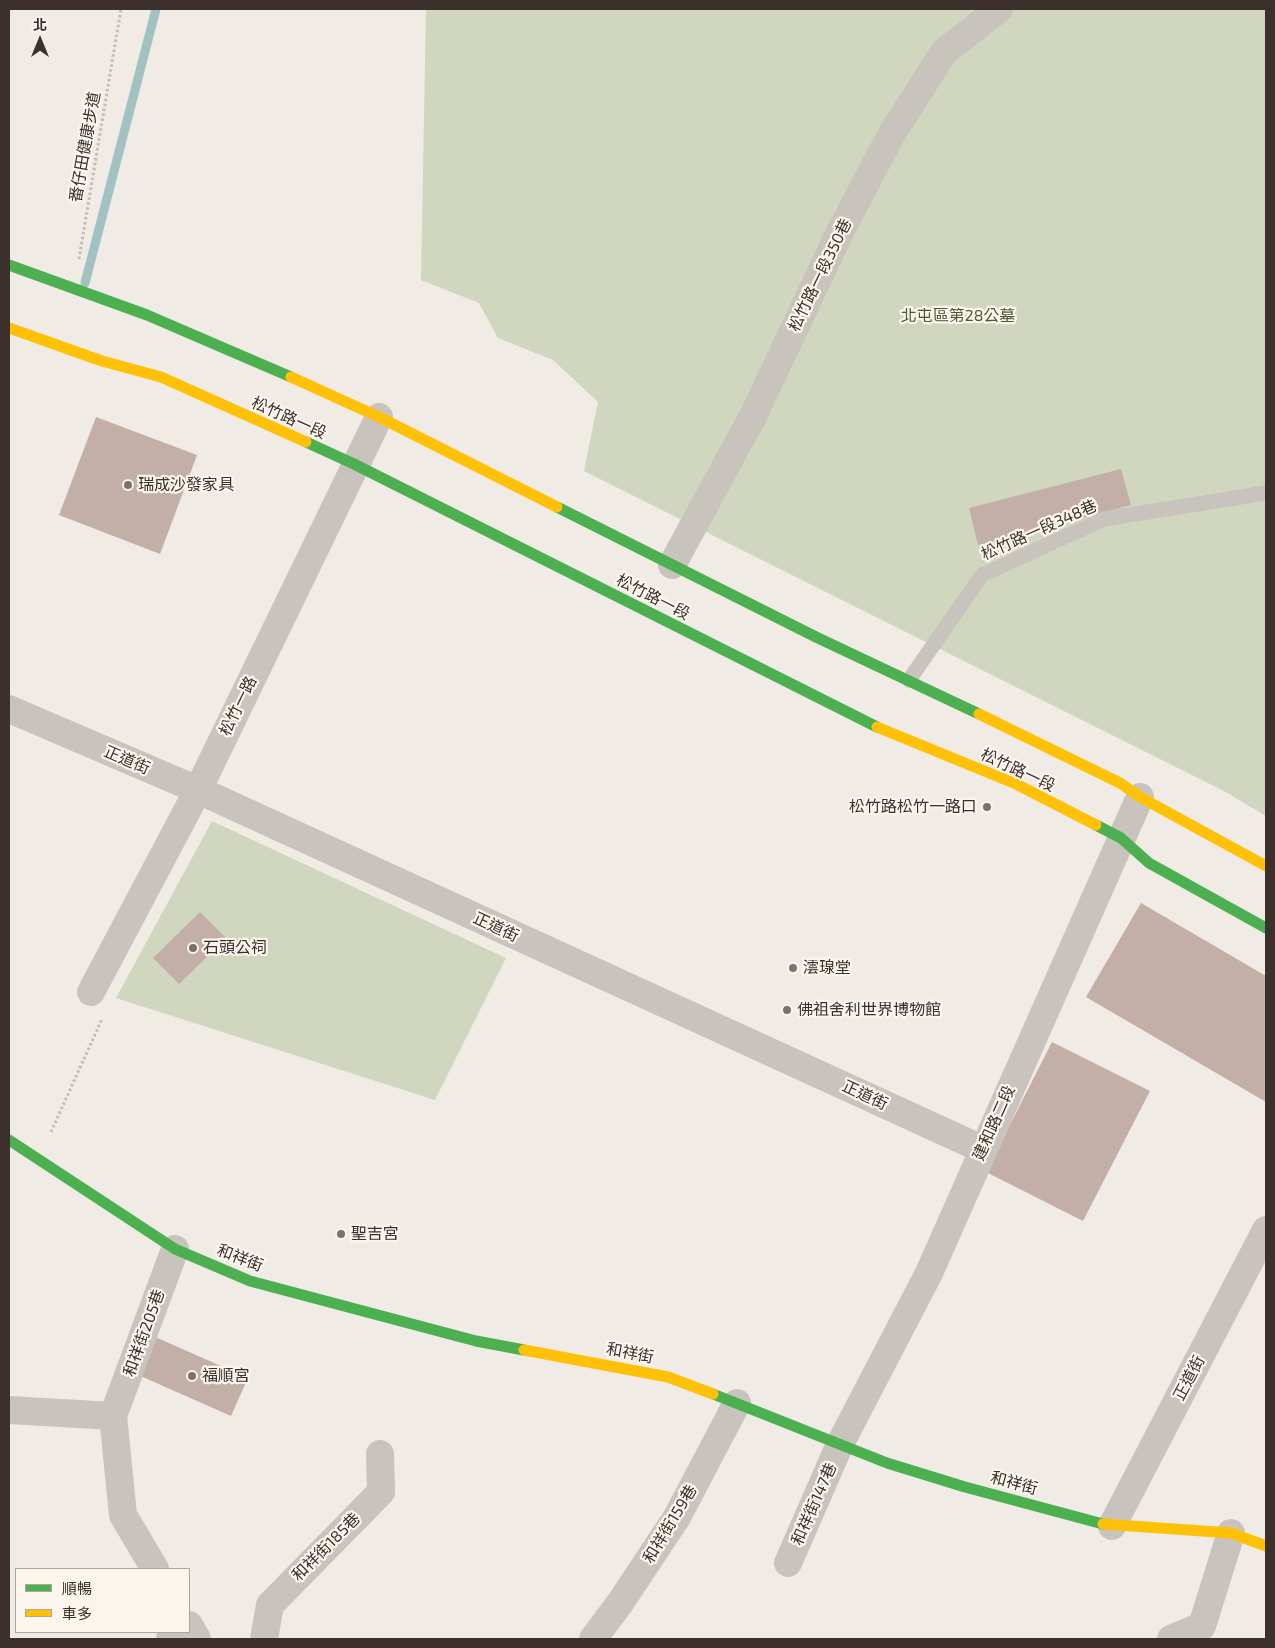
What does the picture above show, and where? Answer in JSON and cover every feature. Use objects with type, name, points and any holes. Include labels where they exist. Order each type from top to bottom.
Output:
[{"type":"street","name":"松竹路一段350巷","points":[[672,565],[753,416],[839,234],[891,135],[944,52],[999,9]]},
{"type":"street","name":"松竹路一段","points":[[9,266],[147,315],[220,345],[379,417],[818,638],[909,680],[1120,783],[1140,797],[1266,866]]},
{"type":"street","name":"松竹路一段","points":[[9,328],[102,361],[162,377],[354,464],[889,733],[1016,784],[1121,838],[1149,863],[1266,928]]},
{"type":"street","name":"松竹一路","points":[[91,992],[198,790],[354,464],[379,417]]},
{"type":"street","name":"正道街","points":[[9,709],[198,790],[982,1149]]},
{"type":"street","name":"建和路二段","points":[[840,1444],[929,1273],[982,1149],[1140,797]]},
{"type":"street","name":"和祥街","points":[[9,1140],[175,1249],[250,1281],[476,1341],[668,1377],[887,1463],[965,1487],[1112,1526],[1231,1533],[1266,1546]]},
{"type":"street","name":"正道街","points":[[1112,1526],[1266,1230]]},
{"type":"street","name":"和祥街205巷","points":[[154,1568],[122,1515],[113,1416],[175,1249]]},
{"type":"street","name":"和祥街159巷","points":[[592,1639],[620,1603],[677,1517],[737,1403]]},
{"type":"street","points":[[9,1410],[113,1416]]},
{"type":"street","name":"和祥街147巷","points":[[788,1563],[840,1444]]},
{"type":"street","name":"和祥街185巷","points":[[264,1639],[270,1604],[381,1492],[380,1454]]},
{"type":"street","points":[[1171,1639],[1202,1626],[1231,1533]]},
{"type":"street","points":[[190,1627],[198,1639]]},
{"type":"lane","name":"松竹路一段348巷","points":[[909,680],[982,575],[1104,519],[1266,493]]},
{"type":"path","name":"番仔田健康步道","points":[[74,289],[122,9]]},
{"type":"path","points":[[39,1159],[101,1020]]},
{"type":"green space","name":"北屯區第28公墓","points":[[426,9],[1266,9],[1266,816],[1224,791],[584,471],[598,402],[553,360],[498,338],[479,303],[421,280]]},
{"type":"green space","points":[[212,821],[506,958],[435,1100],[116,998]]},
{"type":"building","name":"瑞成沙發家具","points":[[96,417],[197,455],[160,554],[59,515]]},
{"type":"building","points":[[1121,469],[1131,505],[978,545],[969,508]]},
{"type":"building","points":[[1141,903],[1266,976],[1266,1102],[1086,997]]},
{"type":"building","points":[[200,912],[226,938],[179,984],[153,958]]},
{"type":"building","points":[[1052,1042],[1150,1091],[1083,1221],[986,1172]]},
{"type":"building","name":"福順宮","points":[[153,1336],[248,1378],[231,1416],[136,1374]]},
{"type":"waterway","points":[[85,283],[156,9]]},
{"type":"traffic: fast","points":[[9,265],[147,315],[291,377]]},
{"type":"traffic: fast","points":[[306,442],[354,464],[877,727]]},
{"type":"traffic: fast","points":[[557,507],[818,638],[979,714]]},
{"type":"traffic: fast","points":[[1096,825],[1121,838],[1149,863],[1266,928]]},
{"type":"traffic: fast","points":[[9,1140],[175,1249],[250,1281],[476,1341],[524,1350]]},
{"type":"traffic: fast","points":[[713,1394],[887,1463],[965,1487],[1103,1524]]},
{"type":"traffic: slow","points":[[9,328],[102,361],[161,377],[306,442]]},
{"type":"traffic: slow","points":[[291,377],[379,417],[557,507]]},
{"type":"traffic: slow","points":[[979,714],[1120,783],[1140,797],[1266,866]]},
{"type":"traffic: slow","points":[[877,727],[1016,784],[1096,825]]},
{"type":"traffic: slow","points":[[524,1350],[668,1377],[713,1394]]},
{"type":"traffic: slow","points":[[1103,1524],[1231,1533],[1266,1546]]},
{"type":"place","name":"瑞成沙發家具","points":[[128,485]]},
{"type":"place","name":"松竹路松竹一路口","points":[[987,807]]},
{"type":"place","name":"石頭公祠","points":[[193,948]]},
{"type":"place","name":"澐瑔堂","points":[[793,968]]},
{"type":"place","name":"佛祖舍利世界博物館","points":[[787,1010]]},
{"type":"place","name":"聖吉宮","points":[[341,1234]]},
{"type":"place","name":"福順宮","points":[[192,1376]]}]
